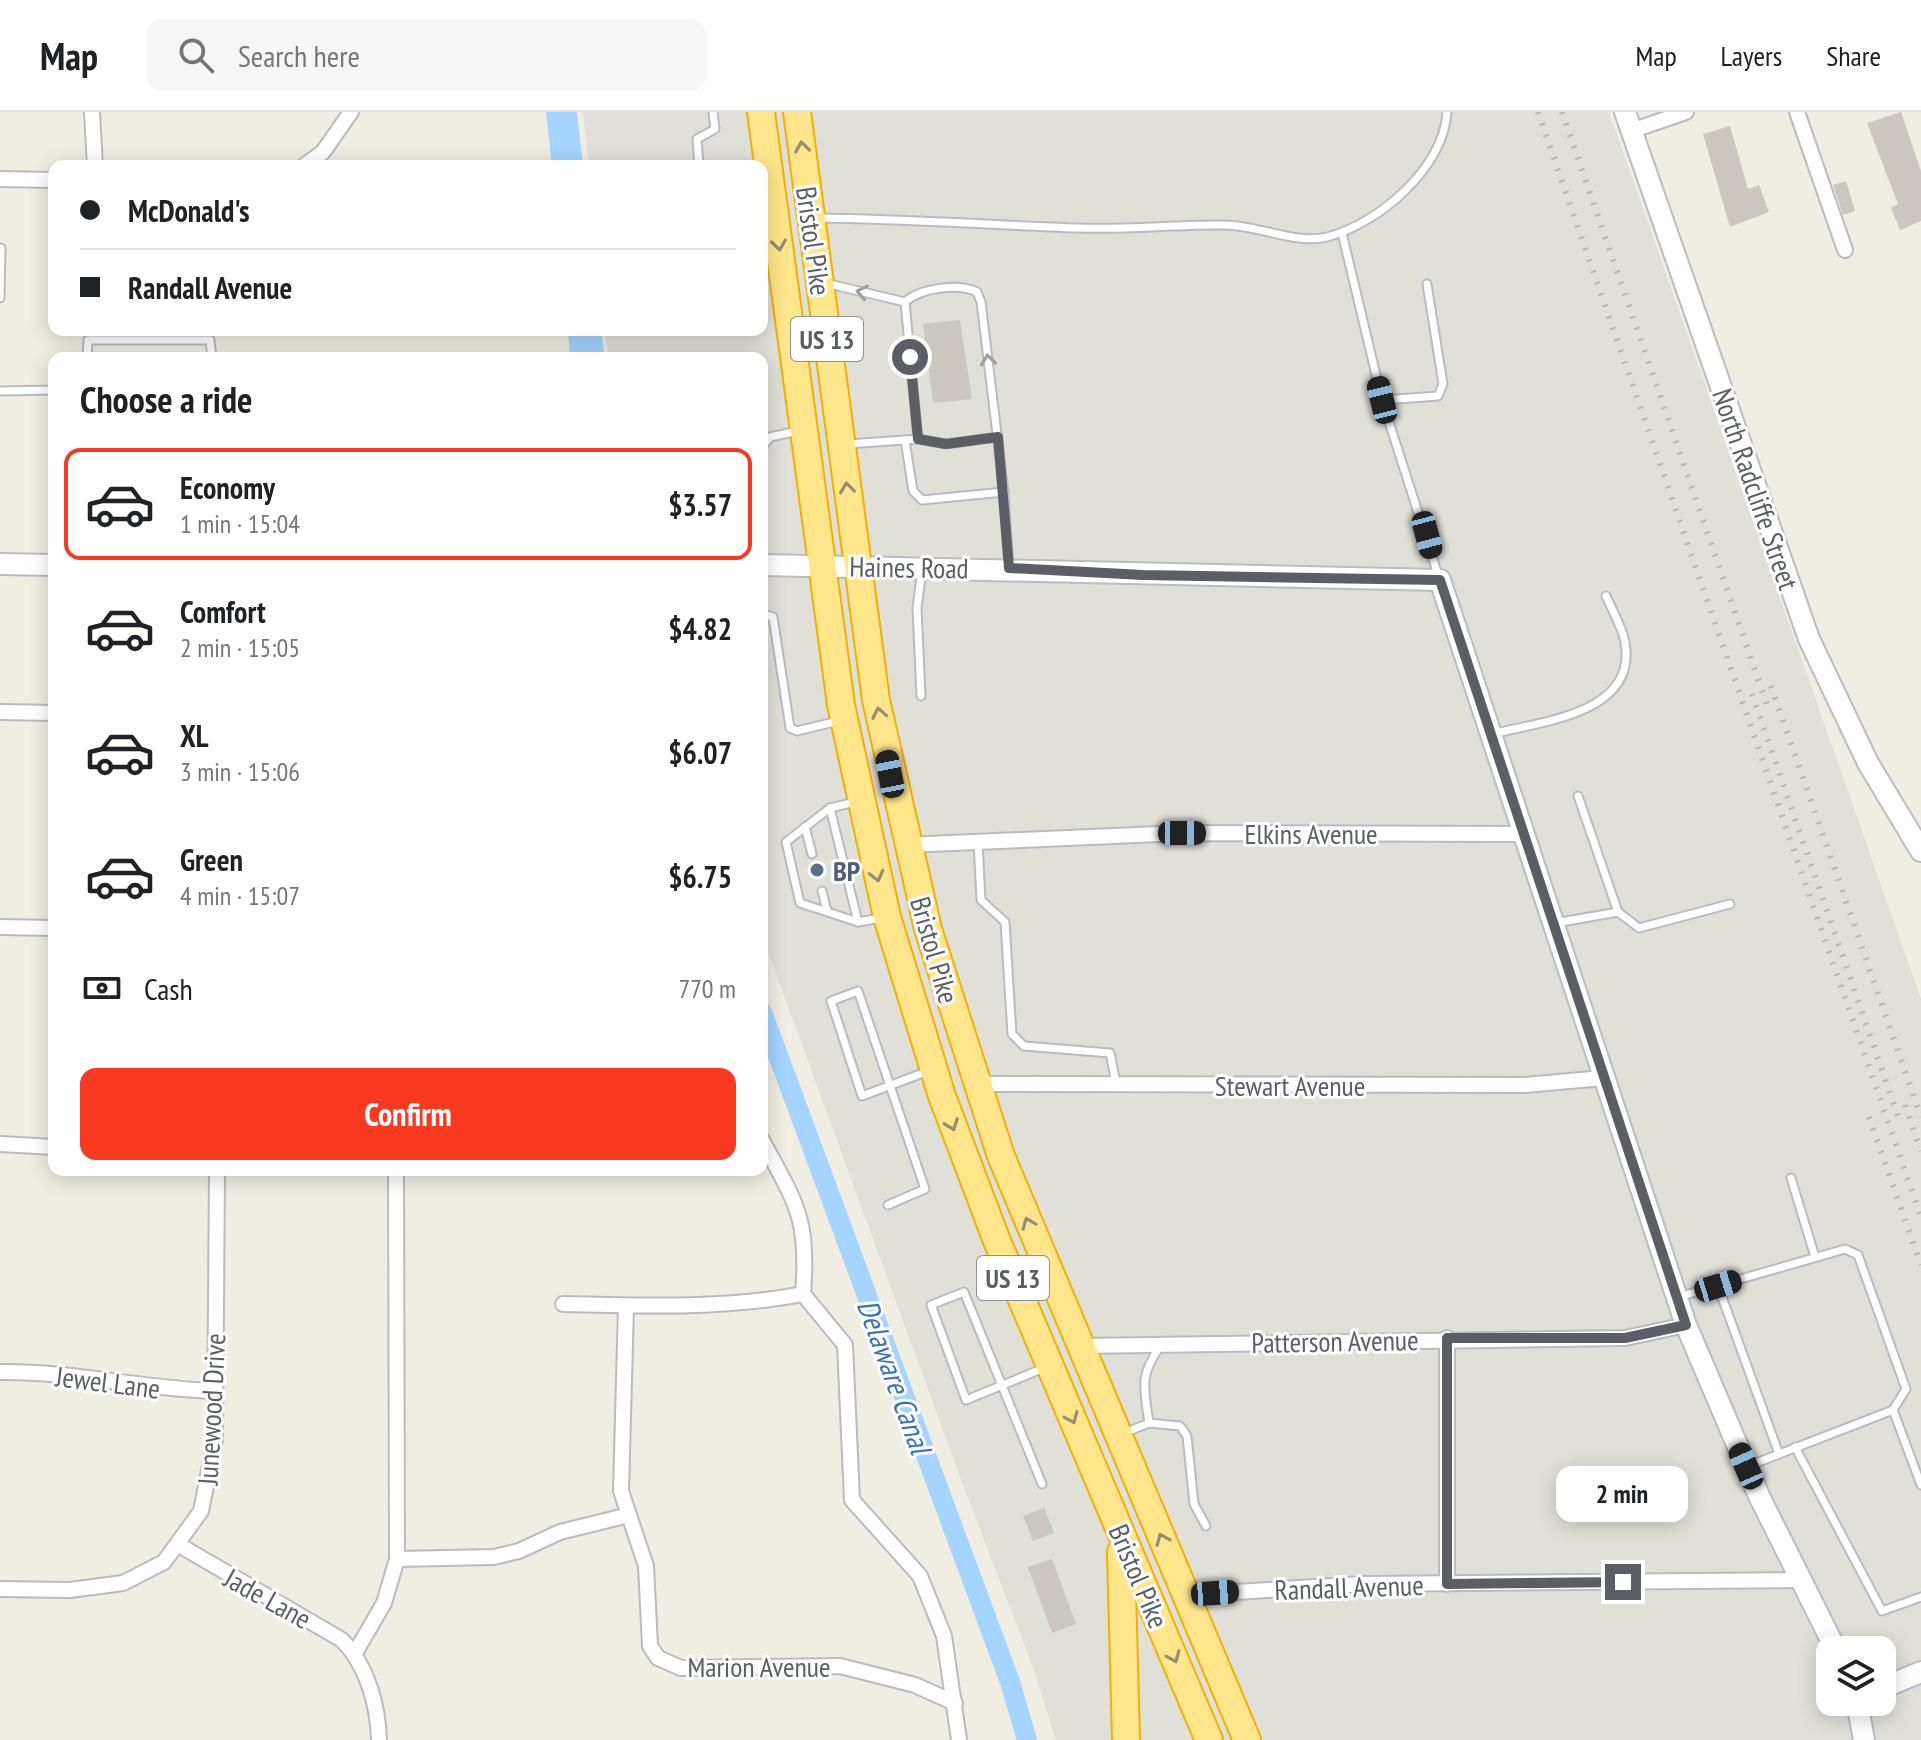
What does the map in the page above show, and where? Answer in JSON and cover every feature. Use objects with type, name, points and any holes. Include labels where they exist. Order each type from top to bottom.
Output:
[{"type":"highway","name":"Bristol Pike","points":[[761,112],[767,160]]},
{"type":"highway","name":"Bristol Pike","points":[[797,112],[876,700],[906,845],[975,1084],[1080,1346],[1247,1740]]},
{"type":"highway","name":"Bristol Pike","points":[[768,164],[844,720],[887,917],[933,1070],[968,1169],[1209,1740]]},
{"type":"highway","points":[[1119,1528],[1124,1589],[1126,1740]]},
{"type":"street","points":[[92,112],[95,160]]},
{"type":"street","points":[[312,160],[323,152],[351,112]]},
{"type":"street","points":[[1628,122],[1686,112]]},
{"type":"street","points":[[1797,112],[1845,250]]},
{"type":"street","name":"North Radcliffe Street","points":[[1628,122],[1809,639],[1868,763],[1921,851]]},
{"type":"street","points":[[0,179],[48,180]]},
{"type":"street","points":[[0,564],[48,565]]},
{"type":"street","name":"Haines Road","points":[[768,565],[1440,580]]},
{"type":"street","points":[[1440,580],[1676,1298],[1746,1466],[1829,1636]]},
{"type":"street","points":[[0,712],[48,713]]},
{"type":"street","name":"Elkins Avenue","points":[[906,845],[1182,833],[1524,834]]},
{"type":"street","points":[[0,927],[48,928]]},
{"type":"street","name":"Stewart Avenue","points":[[975,1084],[1525,1085],[1603,1078]]},
{"type":"street","points":[[0,1144],[48,1147]]},
{"type":"street","points":[[768,1152],[801,1215],[807,1247],[803,1294],[845,1345],[852,1500],[920,1576],[944,1636],[959,1740]]},
{"type":"street","name":"Junewood Drive","points":[[0,1589],[70,1590],[123,1583],[164,1562],[193,1527],[207,1495],[215,1440],[217,1176]]},
{"type":"street","points":[[379,1740],[374,1702],[355,1653],[384,1603],[397,1559],[396,1176]]},
{"type":"street","points":[[563,1304],[626,1306],[774,1300],[803,1294]]},
{"type":"street","name":"Marion Avenue","points":[[626,1306],[621,1491],[646,1566],[650,1646],[658,1658],[681,1668],[840,1666],[915,1685],[955,1703]]},
{"type":"street","name":"Patterson Avenue","points":[[1080,1346],[1447,1338],[1625,1338],[1686,1325]]},
{"type":"street","points":[[1447,1338],[1447,1584]]},
{"type":"street","name":"Jewel Lane","points":[[0,1372],[69,1375],[136,1387],[215,1391]]},
{"type":"street","points":[[397,1559],[494,1557],[519,1551],[560,1532],[629,1515]]},
{"type":"street","name":"Jade Lane","points":[[179,1545],[342,1640],[355,1653]]},
{"type":"street","name":"Randall Avenue","points":[[1186,1595],[1339,1585],[1800,1580]]},
{"type":"street","points":[[1896,1682],[1921,1672]]},
{"type":"street","points":[[1860,1716],[1864,1740]]},
{"type":"lane","points":[[699,160],[697,139],[715,129],[713,112]]},
{"type":"lane","points":[[811,217],[1006,222],[1078,228],[1242,225],[1309,239],[1342,233],[1370,218],[1409,183],[1440,143],[1447,112]]},
{"type":"lane","points":[[1342,233],[1382,400],[1440,580]]},
{"type":"lane","points":[[0,298],[1,248]]},
{"type":"lane","points":[[820,282],[905,302]]},
{"type":"lane","points":[[1382,400],[1438,396],[1443,384],[1427,284]]},
{"type":"lane","points":[[905,302],[915,293],[964,288],[977,292],[998,437],[1009,568]]},
{"type":"lane","points":[[905,302],[918,439]]},
{"type":"lane","points":[[87,352],[88,340],[210,340],[211,352]]},
{"type":"lane","points":[[0,391],[48,390]]},
{"type":"lane","points":[[768,440],[804,430]]},
{"type":"lane","points":[[841,444],[918,439],[946,444],[998,437]]},
{"type":"lane","points":[[905,440],[913,491],[922,500],[1004,492]]},
{"type":"lane","points":[[921,696],[917,608],[922,567]]},
{"type":"lane","points":[[1490,734],[1584,710],[1601,701],[1619,682],[1626,658],[1625,640],[1606,596]]},
{"type":"lane","points":[[768,616],[773,617],[790,728],[797,731],[844,720]]},
{"type":"lane","points":[[1578,796],[1618,912],[1639,928],[1730,904]]},
{"type":"lane","points":[[860,800],[830,808],[786,842],[800,903],[858,922],[887,917]]},
{"type":"lane","points":[[830,808],[858,922]]},
{"type":"lane","points":[[805,827],[812,854]]},
{"type":"lane","points":[[978,841],[981,900],[1005,922],[1012,1034],[1024,1046],[1110,1053],[1116,1084]]},
{"type":"lane","points":[[822,891],[827,911]]},
{"type":"lane","points":[[1553,924],[1618,912]]},
{"type":"lane","points":[[888,1205],[925,1189],[889,1086],[858,991],[831,1001],[862,1096],[889,1086],[933,1070]]},
{"type":"lane","points":[[1791,1178],[1815,1257]]},
{"type":"lane","points":[[1676,1298],[1845,1249],[1858,1255],[1906,1389],[1893,1410],[1746,1466]]},
{"type":"lane","points":[[1718,1286],[1779,1454]]},
{"type":"lane","points":[[1042,1484],[1001,1387],[964,1292],[931,1305],[966,1400],[1001,1387],[1050,1366]]},
{"type":"lane","points":[[1149,1423],[1143,1383],[1145,1368],[1161,1344]]},
{"type":"lane","points":[[1893,1410],[1921,1485]]},
{"type":"lane","points":[[1118,1435],[1149,1423],[1180,1426],[1187,1436],[1194,1504],[1206,1526]]},
{"type":"lane","points":[[1795,1447],[1882,1611],[1921,1597]]},
{"type":"shaded area","points":[[583,112],[1609,112],[1921,999],[1921,1740],[1056,1740],[1034,1670],[768,951],[768,352],[607,352],[606,336],[768,336],[768,160],[588,160]]},
{"type":"water","points":[[546,112],[577,112],[582,160],[551,160]]},
{"type":"water","points":[[568,336],[602,336],[604,352],[570,352]]},
{"type":"building","points":[[1901,112],[1921,171],[1921,221],[1900,230],[1891,208],[1898,204],[1867,123]]},
{"type":"building","points":[[1730,126],[1748,189],[1759,185],[1769,212],[1730,227],[1703,134]]},
{"type":"building","points":[[1846,181],[1855,211],[1843,215],[1833,185]]},
{"type":"building","points":[[960,320],[972,399],[933,403],[923,324]]},
{"type":"building","points":[[1044,1508],[1054,1533],[1033,1541],[1023,1516]]},
{"type":"building","points":[[1052,1559],[1076,1624],[1052,1633],[1028,1567]]},
{"type":"waterway","name":"Delaware Canal","points":[[768,1028],[1010,1682],[1027,1740]]},
{"type":"railway","points":[[1538,112],[1921,1217]]},
{"type":"railway","points":[[1562,112],[1767,705]]},
{"type":"railway","points":[[1771,686],[1921,1117]]},
{"type":"railway","points":[[1752,694],[1901,1125]]},
{"type":"railway","points":[[1905,1105],[1921,1151]]},
{"type":"railway","points":[[1869,1117],[1921,1265]]},
{"type":"place","name":"BP","points":[[817,870]]},
{"type":"route","points":[[910,357],[918,439],[946,444],[998,437],[1009,568],[1143,575],[1440,580],[1686,1325],[1625,1338],[1447,1338],[1447,1584],[1623,1582]]}]
